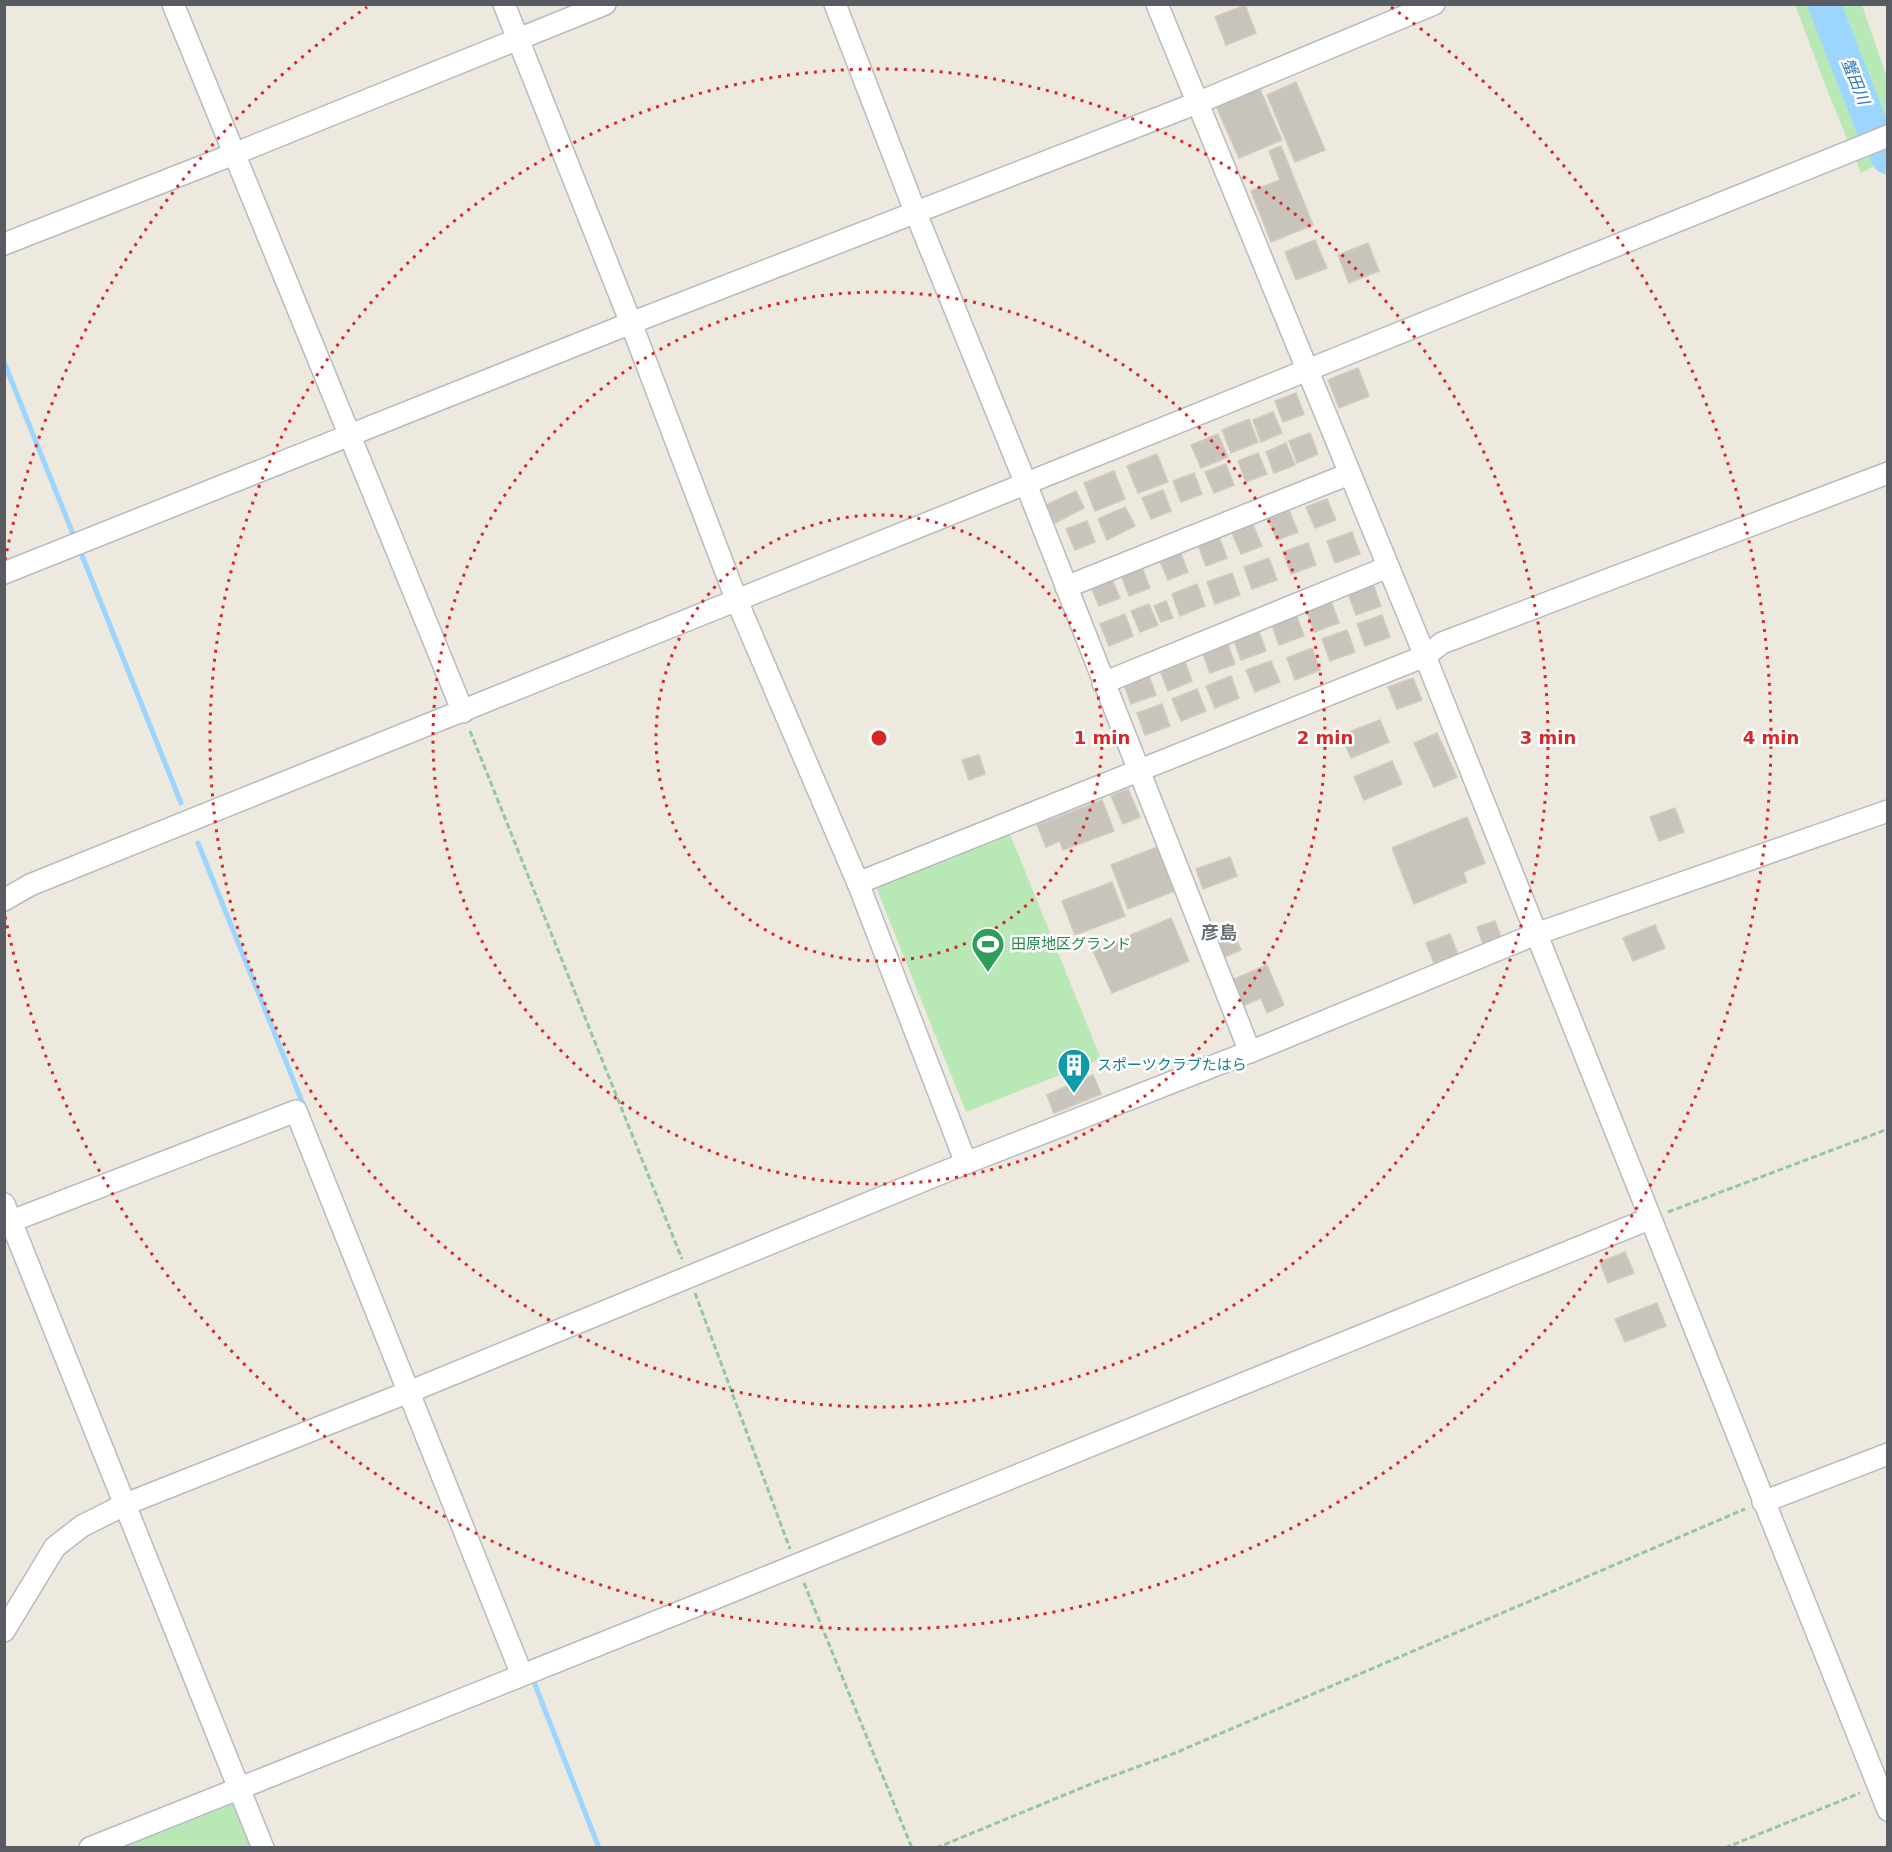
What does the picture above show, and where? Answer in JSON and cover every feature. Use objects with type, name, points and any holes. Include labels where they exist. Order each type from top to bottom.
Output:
[{"type":"street","points":[[173,4],[463,712]]},
{"type":"street","points":[[504,4],[631,323],[737,601],[858,883],[966,1163]]},
{"type":"street","points":[[4,244],[519,41],[605,4]]},
{"type":"street","points":[[835,4],[915,211],[1026,484],[1250,1052]]},
{"type":"street","points":[[1156,4],[1425,656],[1887,1810]]},
{"type":"street","points":[[4,573],[915,211],[1197,103],[1434,4]]},
{"type":"street","points":[[4,900],[30,885],[1887,136]]},
{"type":"street","points":[[858,883],[1425,656],[1442,643],[1887,473]]},
{"type":"street","points":[[1066,587],[1349,474]]},
{"type":"street","points":[[1103,683],[1388,567]]},
{"type":"street","points":[[4,1630],[55,1547],[82,1526],[126,1504],[415,1390],[966,1163],[1250,1052],[1536,934],[1887,811]]},
{"type":"street","points":[[263,1848],[126,1504],[7,1216],[296,1111],[415,1390],[527,1673]]},
{"type":"street","points":[[90,1848],[1649,1219]]},
{"type":"street","points":[[1763,1502],[1887,1454]]},
{"type":"path","points":[[1649,1219],[1887,1129]]},
{"type":"path","points":[[936,1848],[1091,1784],[1175,1753],[1763,1502]]},
{"type":"path","points":[[1725,1848],[1878,1786]]},
{"type":"green space","points":[[1795,5],[1862,5],[1887,78],[1888,159],[1861,173],[1826,87]]},
{"type":"green space","name":"田原地区グランド","points":[[1010,834],[1101,1059],[966,1112],[876,887]]},
{"type":"green space","points":[[232,1799],[252,1848],[110,1848]]},
{"type":"building","points":[[1245,5],[1256,33],[1226,45],[1215,17]]},
{"type":"building","points":[[1296,82],[1325,150],[1295,162],[1267,95]]},
{"type":"building","points":[[1258,85],[1282,140],[1239,158],[1215,104]]},
{"type":"building","points":[[1281,146],[1313,225],[1271,242],[1251,191],[1280,180],[1269,151]]},
{"type":"building","points":[[1315,240],[1327,268],[1296,280],[1285,252]]},
{"type":"building","points":[[1368,243],[1379,271],[1349,283],[1338,255]]},
{"type":"building","points":[[1358,368],[1369,396],[1339,408],[1328,380]]},
{"type":"building","points":[[1296,393],[1304,414],[1283,422],[1275,401]]},
{"type":"building","points":[[1273,412],[1282,433],[1261,442],[1253,420]]},
{"type":"building","points":[[1249,419],[1258,442],[1231,453],[1222,430]]},
{"type":"building","points":[[1310,433],[1318,454],[1297,463],[1289,441]]},
{"type":"building","points":[[1218,434],[1228,457],[1201,468],[1191,445]]},
{"type":"building","points":[[1286,443],[1295,465],[1274,473],[1266,452]]},
{"type":"building","points":[[1258,453],[1267,474],[1246,482],[1238,461]]},
{"type":"building","points":[[1157,454],[1168,482],[1138,493],[1127,466]]},
{"type":"building","points":[[1226,464],[1234,485],[1214,493],[1205,472]]},
{"type":"building","points":[[1114,471],[1125,499],[1095,511],[1084,483]]},
{"type":"building","points":[[1194,473],[1202,494],[1181,502],[1173,481]]},
{"type":"building","points":[[1163,490],[1171,511],[1151,519],[1142,498]]},
{"type":"building","points":[[1076,491],[1084,508],[1055,523],[1046,505]]},
{"type":"building","points":[[1327,499],[1336,520],[1315,528],[1306,507]]},
{"type":"building","points":[[1125,507],[1135,526],[1107,540],[1098,519]]},
{"type":"building","points":[[1289,510],[1298,532],[1277,540],[1268,519]]},
{"type":"building","points":[[1087,521],[1095,542],[1075,550],[1066,529]]},
{"type":"building","points":[[1253,525],[1262,546],[1241,554],[1232,533]]},
{"type":"building","points":[[1352,532],[1360,554],[1335,563],[1327,541]]},
{"type":"building","points":[[1219,536],[1227,558],[1206,566],[1198,545]]},
{"type":"building","points":[[1308,543],[1316,565],[1291,574],[1283,552]]},
{"type":"building","points":[[1180,551],[1188,572],[1168,580],[1159,559]]},
{"type":"building","points":[[1269,558],[1277,580],[1252,589],[1244,567]]},
{"type":"building","points":[[1142,567],[1150,588],[1129,596],[1121,575]]},
{"type":"building","points":[[1232,573],[1240,595],[1215,604],[1207,582]]},
{"type":"building","points":[[1111,577],[1120,598],[1099,606],[1090,585]]},
{"type":"building","points":[[1197,584],[1205,606],[1180,616],[1172,594]]},
{"type":"building","points":[[1373,584],[1381,606],[1356,615],[1348,593]]},
{"type":"building","points":[[1166,601],[1173,618],[1161,622],[1154,606]]},
{"type":"building","points":[[1331,601],[1339,623],[1314,632],[1306,610]]},
{"type":"building","points":[[1149,604],[1158,625],[1140,632],[1131,611]]},
{"type":"building","points":[[1125,614],[1133,636],[1109,646],[1100,624]]},
{"type":"building","points":[[1296,614],[1304,636],[1279,645],[1271,623]]},
{"type":"building","points":[[1382,615],[1390,637],[1365,646],[1357,624]]},
{"type":"building","points":[[1258,629],[1266,651],[1241,660],[1233,638]]},
{"type":"building","points":[[1347,630],[1355,652],[1330,661],[1322,639]]},
{"type":"building","points":[[1227,642],[1235,664],[1210,673],[1202,651]]},
{"type":"building","points":[[1312,648],[1320,670],[1295,680],[1287,658]]},
{"type":"building","points":[[1184,659],[1192,681],[1168,691],[1159,668]]},
{"type":"building","points":[[1271,661],[1280,682],[1255,692],[1246,670]]},
{"type":"building","points":[[1148,673],[1156,695],[1131,704],[1123,682]]},
{"type":"building","points":[[1231,676],[1239,698],[1215,708],[1206,686]]},
{"type":"building","points":[[1413,678],[1422,700],[1397,709],[1388,687]]},
{"type":"building","points":[[1197,689],[1206,711],[1181,721],[1172,699]]},
{"type":"building","points":[[1162,704],[1170,726],[1145,735],[1137,713]]},
{"type":"building","points":[[1380,720],[1389,742],[1351,758],[1341,735]]},
{"type":"building","points":[[1437,733],[1457,777],[1434,787],[1414,743]]},
{"type":"building","points":[[979,755],[985,774],[969,780],[962,760]]},
{"type":"building","points":[[1392,761],[1402,784],[1364,800],[1354,777]]},
{"type":"building","points":[[1128,789],[1140,817],[1123,824],[1111,796]]},
{"type":"building","points":[[1102,800],[1114,831],[1063,850],[1060,841],[1046,847],[1037,825]]},
{"type":"building","points":[[1675,808],[1684,832],[1659,841],[1650,817]]},
{"type":"building","points":[[1467,817],[1485,863],[1463,872],[1467,882],[1414,904],[1392,848]]},
{"type":"building","points":[[1160,846],[1177,890],[1128,909],[1111,865]]},
{"type":"building","points":[[1230,857],[1237,876],[1203,889],[1196,869]]},
{"type":"building","points":[[1112,882],[1125,916],[1075,935],[1062,901]]},
{"type":"building","points":[[1171,918],[1189,961],[1112,993],[1093,951]]},
{"type":"building","points":[[1495,921],[1501,937],[1483,944],[1477,927]]},
{"type":"building","points":[[1229,922],[1241,950],[1224,957],[1212,929]]},
{"type":"building","points":[[1655,925],[1665,948],[1633,961],[1623,938]]},
{"type":"building","points":[[1450,934],[1458,954],[1434,963],[1426,943]]},
{"type":"building","points":[[1267,965],[1284,1005],[1267,1013],[1261,998],[1243,1006],[1232,980]]},
{"type":"building","name":"スポーツクラブたはら","points":[[1093,1075],[1101,1094],[1054,1113],[1047,1095]]},
{"type":"building","name":"スポーツクラブたはら","points":[[1093,1075],[1101,1094],[1054,1113],[1047,1095]]},
{"type":"building","points":[[1625,1252],[1634,1273],[1608,1283],[1600,1262]]},
{"type":"building","points":[[1657,1303],[1666,1326],[1625,1342],[1615,1319]]},
{"type":"waterway","name":"蟹田川","points":[[1824,4],[1874,132],[1888,158]]},
{"type":"waterway","points":[[4,362],[75,539]]},
{"type":"waterway","points":[[79,548],[181,803]]},
{"type":"waterway","points":[[198,843],[305,1109]]},
{"type":"waterway","points":[[532,1677],[599,1848]]},
{"type":"place","name":"田原地区グランド","points":[[988,973]]},
{"type":"place","name":"スポーツクラブたはら","points":[[1074,1094]]},
{"type":"district","name":"彦島","points":[[1219,933]]}]
